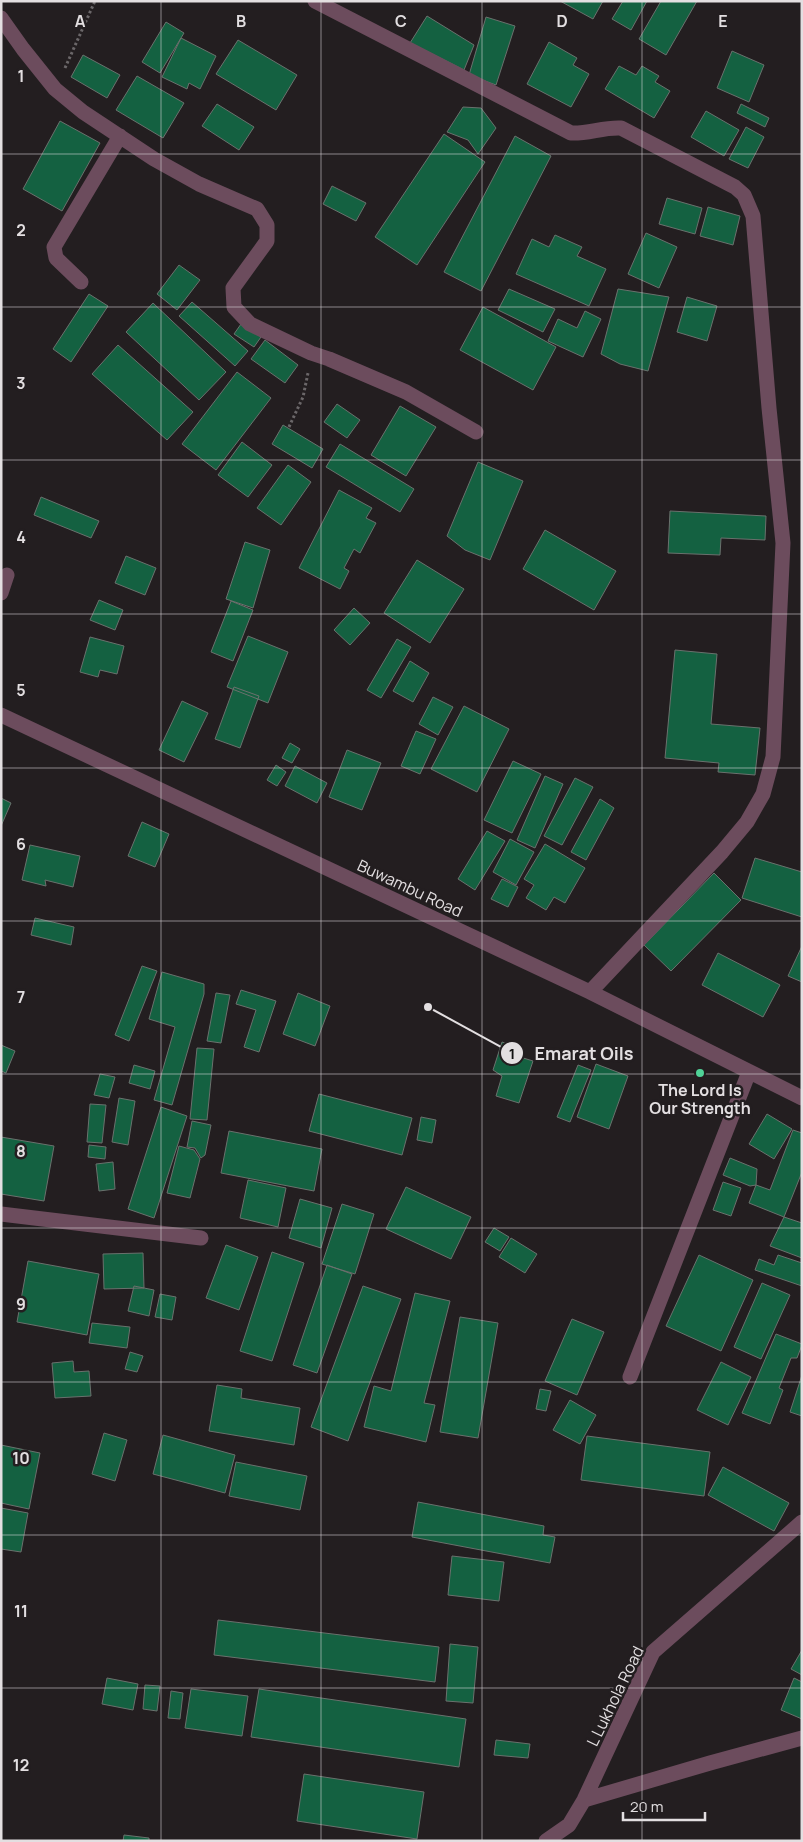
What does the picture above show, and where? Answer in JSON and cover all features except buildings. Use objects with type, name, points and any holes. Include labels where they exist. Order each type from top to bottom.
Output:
[{"type":"street","points":[[314,1],[571,133],[583,134],[608,127],[621,128],[735,188],[744,195],[753,216],[769,408],[783,543],[773,757],[763,794],[747,822],[722,852],[590,992]]},
{"type":"street","points":[[1,18],[55,89],[83,112],[154,159],[198,184],[256,209],[268,225],[267,241],[233,288],[234,308],[250,324],[311,353],[406,392],[476,432]]},
{"type":"street","points":[[81,282],[56,258],[54,247],[120,136]]},
{"type":"street","points":[[1,593],[6,575]]},
{"type":"street","name":"Buwambu Road","points":[[1,715],[590,992],[802,1098]]},
{"type":"street","points":[[630,1377],[749,1072]]},
{"type":"street","points":[[1,1214],[201,1238]]},
{"type":"street","name":"L Lukhola Road","points":[[546,1841],[569,1825],[584,1800],[653,1652],[802,1522]]},
{"type":"street","points":[[584,1800],[710,1762],[802,1738]]},
{"type":"path","points":[[55,89],[95,1]]},
{"type":"path","points":[[289,427],[303,397],[311,353]]},
{"type":"place","name":"Emarat Oils","points":[[428,1007]]},
{"type":"place","name":"The Lord Is Our Strength","points":[[700,1073]]}]
